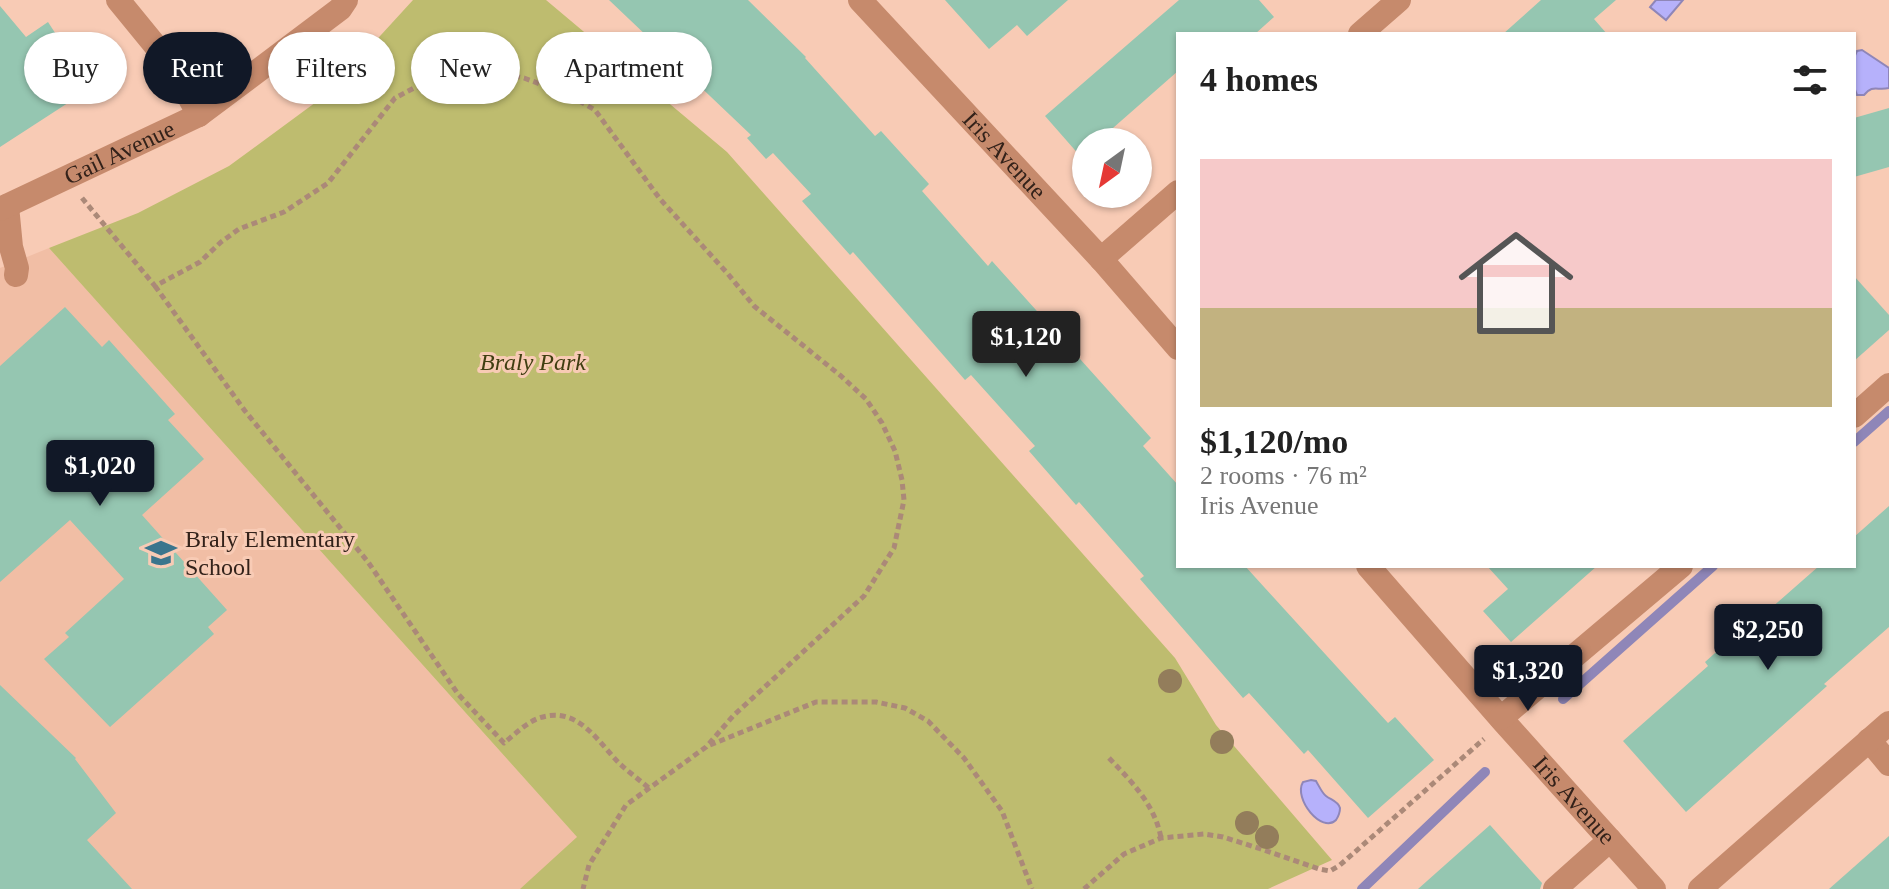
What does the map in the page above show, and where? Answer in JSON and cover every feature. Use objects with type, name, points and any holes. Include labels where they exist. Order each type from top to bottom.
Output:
[{"type":"street","points":[[118,0],[172,66],[199,115]]},
{"type":"street","name":"Gail Avenue","points":[[4,208],[199,115],[340,9],[346,0]]},
{"type":"street","name":"Iris Avenue","points":[[860,0],[1101,259],[1176,346]]},
{"type":"street","points":[[1362,32],[1399,0]]},
{"type":"street","points":[[1101,259],[1176,194]]},
{"type":"street","points":[[4,208],[16,275]]},
{"type":"street","points":[[1856,414],[1889,385]]},
{"type":"street","name":"Iris Avenue","points":[[1370,568],[1654,889]]},
{"type":"street","points":[[1503,720],[1679,568]]},
{"type":"street","points":[[1700,889],[1889,723]]},
{"type":"street","points":[[1869,740],[1889,764]]},
{"type":"street","points":[[1555,889],[1610,840]]},
{"type":"path","points":[[155,286],[200,262],[239,229],[284,212],[328,183],[395,98],[414,88],[486,70],[524,78],[567,94],[595,110],[660,199],[754,306],[866,399],[895,451],[902,480],[904,500],[894,548],[864,596],[734,715],[706,747],[626,805],[589,865],[583,889]]},
{"type":"path","points":[[67,178],[155,286],[245,411],[368,562],[458,694],[504,743],[522,727],[540,718],[562,715],[584,725],[620,764],[649,788]]},
{"type":"path","points":[[706,747],[816,702],[876,702],[905,708],[928,721],[964,758],[1002,811],[1032,889]]},
{"type":"path","points":[[1084,889],[1124,854],[1161,838],[1204,834],[1223,837],[1330,871],[1503,720]]},
{"type":"path","points":[[1109,758],[1150,806],[1161,838]]},
{"type":"shaded area","points":[[1656,0],[1683,0],[1666,20],[1650,7]]},
{"type":"shaded area","points":[[1862,50],[1889,68],[1889,88],[1873,89],[1864,95],[1857,95],[1857,51]]},
{"type":"shaded area","name":"Braly Elementary School","points":[[49,248],[578,838],[522,889],[0,889],[0,268]]},
{"type":"shaded area","points":[[1316,781],[1325,795],[1339,806],[1336,820],[1330,823],[1317,819],[1305,805],[1301,789],[1303,782]]},
{"type":"green space","name":"Braly Park","points":[[413,0],[546,0],[584,32],[536,32],[536,104],[670,104],[727,152],[1175,658],[1216,725],[1332,860],[1268,889],[520,889],[577,837],[49,248],[138,213],[229,166],[313,104],[395,104],[395,32],[384,32]]},
{"type":"building","points":[[609,0],[748,0],[806,57],[875,136],[881,131],[929,184],[922,191],[988,266],[992,261],[1151,438],[1143,446],[1176,483],[1176,568],[1247,568],[1388,723],[1395,717],[1434,760],[1368,818],[1308,750],[1304,754],[1249,693],[1243,698],[1140,579],[1144,576],[1029,451],[1035,446],[971,375],[965,380],[853,252],[850,255],[802,201],[811,194],[773,153],[766,159],[747,138],[751,135],[712,98],[712,32],[643,32]]},
{"type":"building","points":[[945,0],[1068,0],[1027,36],[1017,25],[989,49]]},
{"type":"building","points":[[1179,0],[1259,0],[1274,17],[1257,32],[1176,32],[1176,73],[1113,128],[1072,128],[1072,147],[1045,116]]},
{"type":"building","points":[[1541,0],[1616,0],[1594,19],[1605,32],[1505,32]]},
{"type":"building","points":[[0,6],[24,35],[24,104],[66,104],[0,147]]},
{"type":"building","points":[[48,22],[55,32],[33,32]]},
{"type":"building","points":[[1889,108],[1889,167],[1856,176],[1856,117]]},
{"type":"building","points":[[1856,278],[1889,315],[1889,330],[1856,359]]},
{"type":"building","points":[[65,307],[102,347],[109,340],[175,414],[168,420],[204,459],[142,515],[227,610],[208,627],[214,634],[110,727],[44,659],[69,637],[65,633],[124,579],[70,520],[0,582],[0,366]]},
{"type":"building","points":[[1889,506],[1889,627],[1686,812],[1623,741],[1708,666],[1705,662],[1817,568],[1856,568],[1856,535]]},
{"type":"building","points":[[1489,568],[1595,568],[1511,642],[1483,611],[1508,589]]},
{"type":"building","points":[[0,685],[76,758],[116,813],[87,840],[132,889],[0,889]]},
{"type":"building","points":[[1490,825],[1542,883],[1540,889],[1418,889]]},
{"type":"building","points":[[1889,836],[1889,889],[1829,889]]},
{"type":"waterway","points":[[1856,440],[1889,411]]},
{"type":"waterway","points":[[1563,699],[1711,568]]},
{"type":"waterway","points":[[1362,889],[1485,772]]},
{"type":"place","name":"Braly Elementary School","points":[[161,553]]}]
